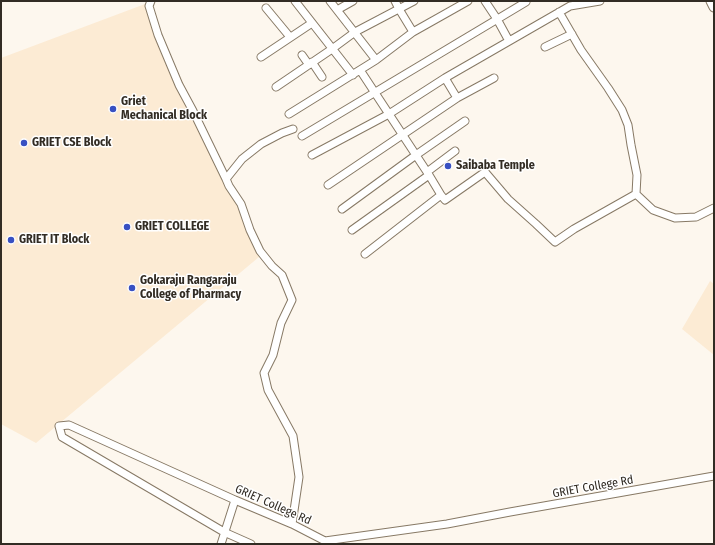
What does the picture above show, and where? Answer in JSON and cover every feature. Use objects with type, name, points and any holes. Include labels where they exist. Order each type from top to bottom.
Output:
[{"type":"main road","points":[[711,1],[714,7]]},
{"type":"street","points":[[151,1],[149,6],[158,35],[179,85],[229,186],[241,204],[250,230],[260,251],[272,266],[282,274],[292,300],[281,322],[273,356],[264,373],[268,390],[293,436],[299,477],[292,524]]},
{"type":"street","points":[[295,1],[352,75]]},
{"type":"street","points":[[330,1],[376,60]]},
{"type":"street","points":[[337,10],[353,1]]},
{"type":"street","points":[[395,1],[413,32]]},
{"type":"street","points":[[276,87],[355,32],[414,1]]},
{"type":"street","points":[[289,114],[376,60],[413,32],[468,1]]},
{"type":"street","points":[[485,1],[509,41]]},
{"type":"street","points":[[312,155],[389,114],[445,78],[570,6],[600,1]]},
{"type":"street","points":[[302,136],[526,2]]},
{"type":"street","points":[[266,8],[290,37]]},
{"type":"street","points":[[560,12],[581,50],[622,110],[628,125],[637,175],[636,194],[653,210],[675,218],[696,217],[714,208]]},
{"type":"street","points":[[260,57],[312,23]]},
{"type":"street","points":[[545,47],[572,34]]},
{"type":"street","points":[[302,55],[322,77]]},
{"type":"street","points":[[360,70],[445,200],[485,172],[508,199],[554,242],[636,194]]},
{"type":"street","points":[[445,78],[457,98]]},
{"type":"street","points":[[328,185],[457,98],[494,78]]},
{"type":"street","points":[[342,209],[466,120]]},
{"type":"street","points":[[226,179],[242,159],[261,144],[293,129]]},
{"type":"street","points":[[352,230],[428,174],[455,151]]},
{"type":"street","points":[[364,254],[441,195]]},
{"type":"street","name":"GRIET College Rd","points":[[251,544],[224,532],[62,436],[59,426],[69,425],[292,524],[325,542],[447,524],[714,476]]},
{"type":"street","points":[[221,544],[235,500]]},
{"type":"shaded area","name":"GRIET COLLEGE","points":[[145,4],[265,252],[36,443],[1,424],[1,58]]},
{"type":"shaded area","points":[[710,281],[714,284],[714,355],[682,329]]},
{"type":"place","name":"Griet Mechanical Block","points":[[113,109]]},
{"type":"place","name":"GRIET CSE Block","points":[[24,143]]},
{"type":"place","name":"Saibaba Temple","points":[[448,166]]},
{"type":"place","name":"GRIET COLLEGE","points":[[127,227]]},
{"type":"place","name":"GRIET IT Block","points":[[11,240]]},
{"type":"place","name":"Gokaraju Rangaraju College of Pharmacy","points":[[132,288]]}]
